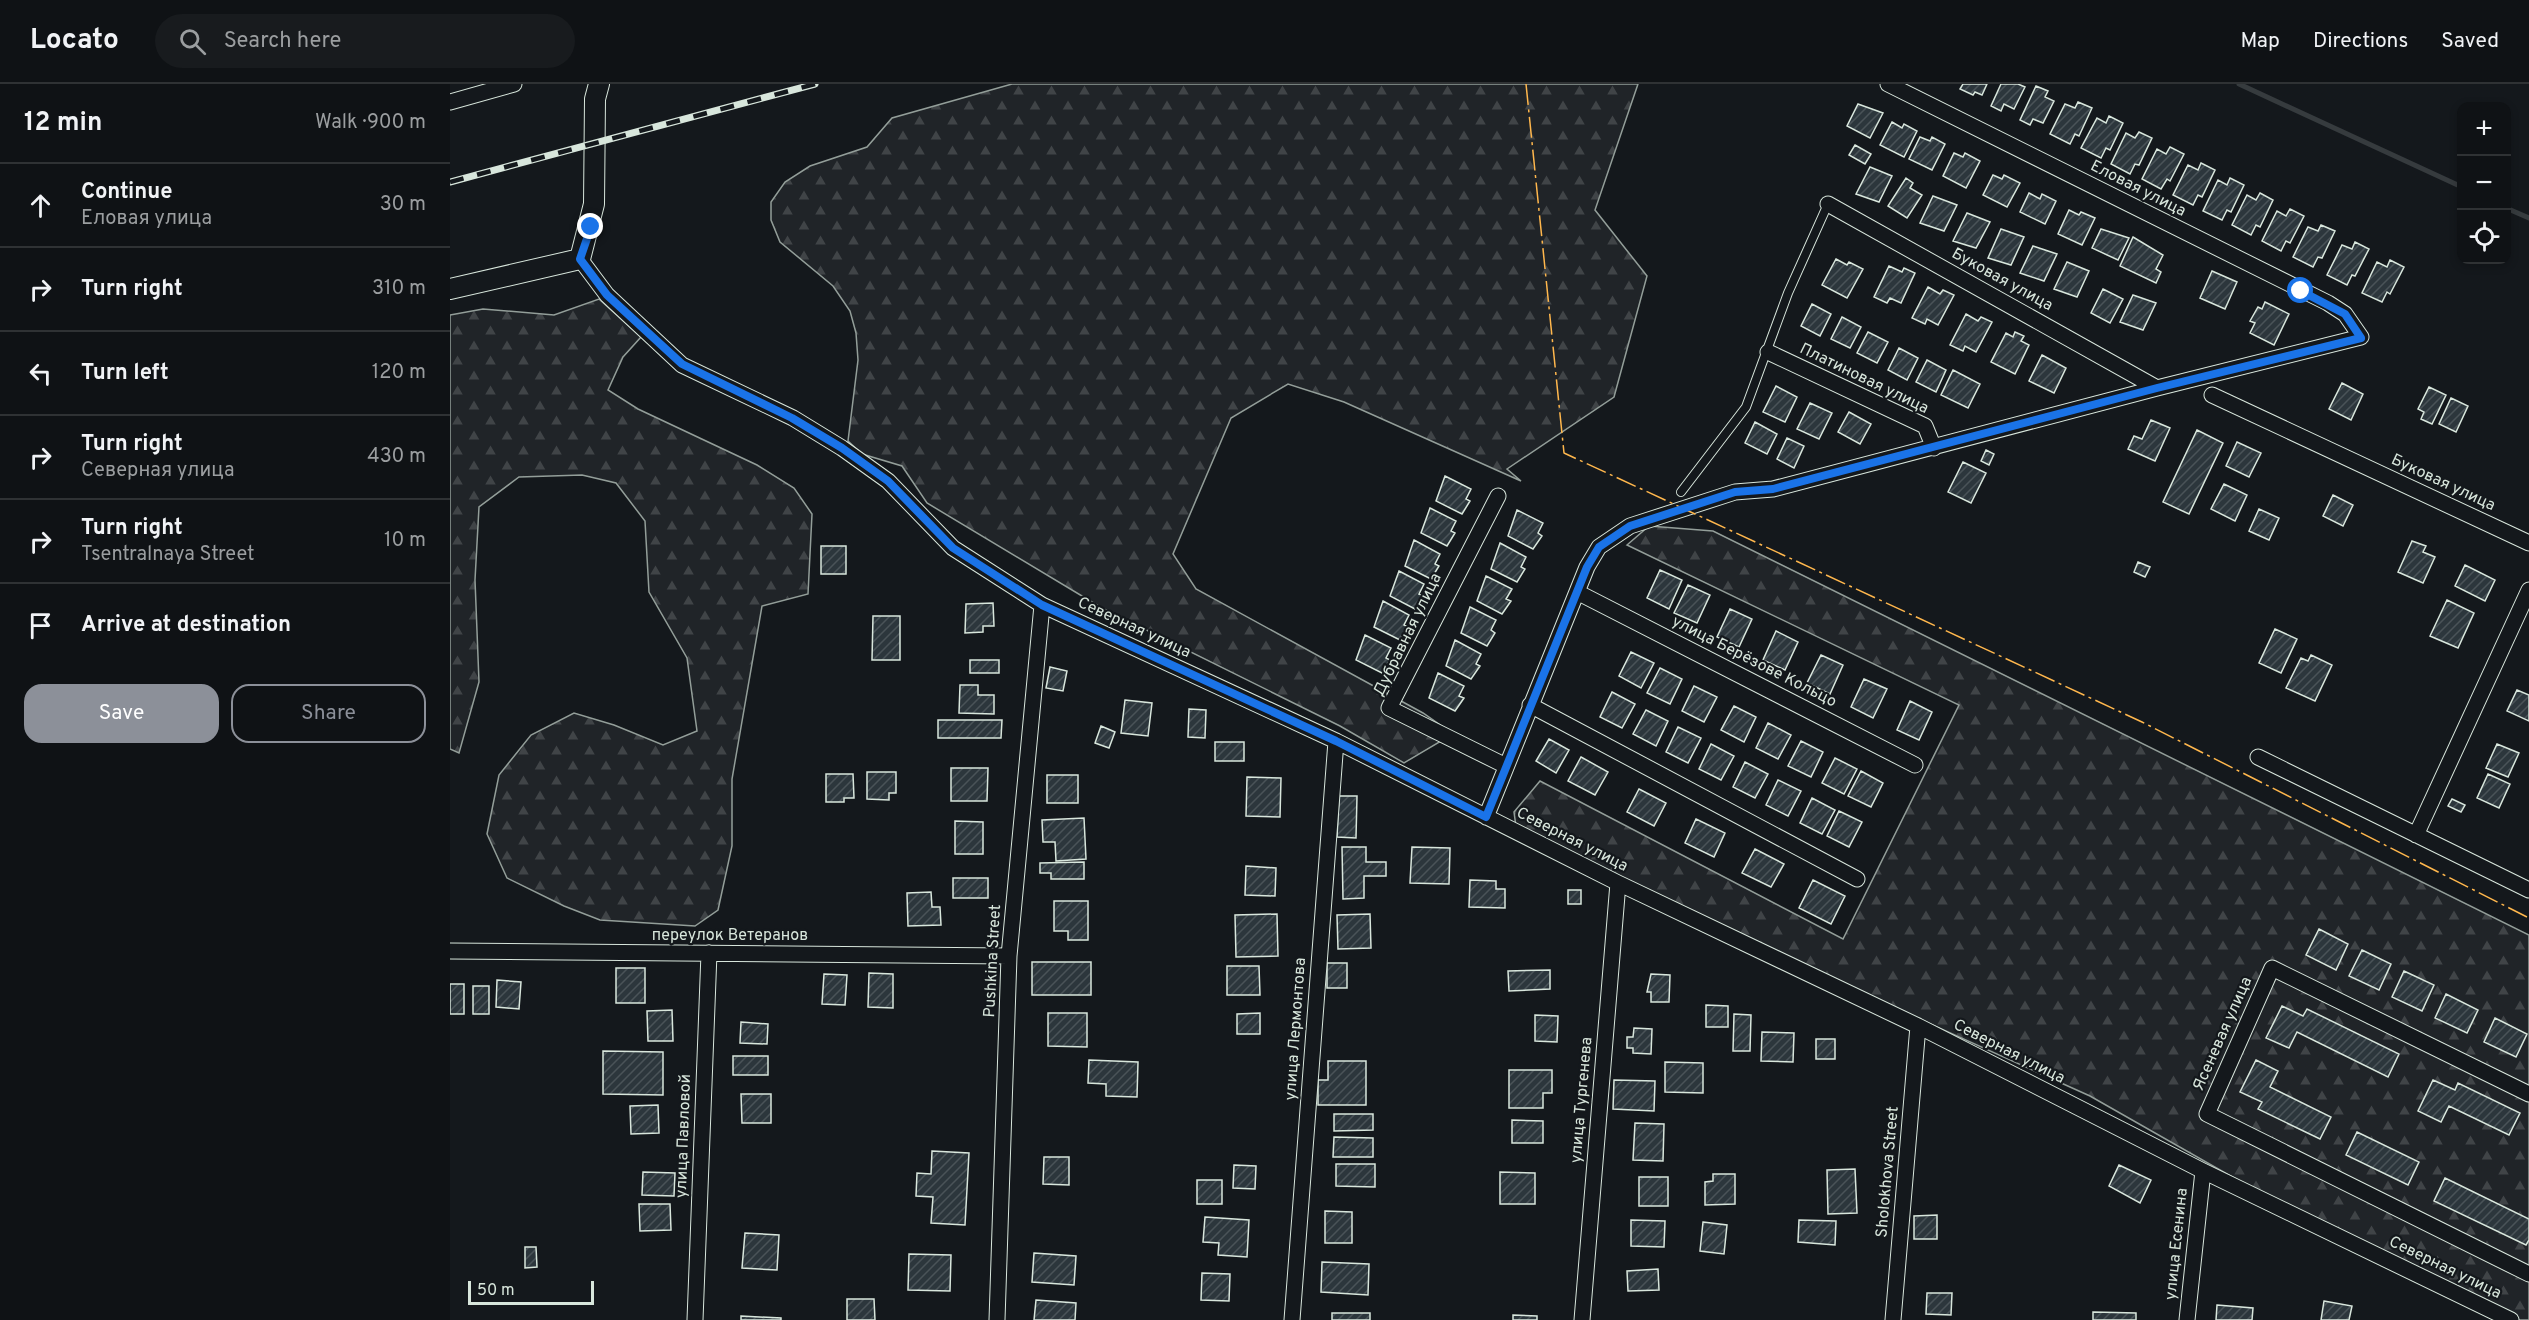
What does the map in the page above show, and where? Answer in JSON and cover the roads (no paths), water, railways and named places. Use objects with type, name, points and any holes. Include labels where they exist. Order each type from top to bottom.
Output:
[{"type":"street","points":[[450,102],[514,84]]},
{"type":"street","points":[[450,289],[580,259],[594,204],[595,99],[599,84]]},
{"type":"street","name":"Еловая улица","points":[[1888,84],[2328,303],[2345,314],[2361,338],[2157,388]]},
{"type":"street","name":"Буковая улица","points":[[1828,204],[2157,388]]},
{"type":"street","name":"Северная улица","points":[[580,259],[607,295],[682,364],[792,418],[842,448],[888,481],[953,548],[1042,605],[1336,741],[1618,883],[1918,1026],[2490,1315],[2511,1320]]},
{"type":"street","name":"Платиновая улица","points":[[1768,352],[1925,426],[1934,448]]},
{"type":"street","points":[[1486,817],[1587,567],[1599,547],[1630,526],[1735,492],[1773,489],[2157,388]]},
{"type":"street","name":"Буковая улица","points":[[2212,395],[2529,543]]},
{"type":"street","name":"Дубравная улица","points":[[1498,496],[1389,708],[1506,766]]},
{"type":"street","points":[[2416,835],[2529,590]]},
{"type":"street","name":"улица Берёзове Кольцо","points":[[1577,592],[1915,765]]},
{"type":"street","name":"Pushkina Street","points":[[997,1320],[1009,956],[1042,605]]},
{"type":"street","points":[[1530,705],[1857,879]]},
{"type":"street","name":"улица Лермонтова","points":[[1292,1320],[1336,741]]},
{"type":"street","points":[[2258,758],[2529,890]]},
{"type":"street","name":"улица Тургенева","points":[[1582,1320],[1618,883]]},
{"type":"street","name":"переулок Ветеранов","points":[[450,951],[1009,956]]},
{"type":"street","name":"улица Павловой","points":[[694,1320],[709,953]]},
{"type":"street","name":"Ясеневая улица","points":[[2529,1094],[2272,968],[2207,1114],[2529,1274]]},
{"type":"street","name":"Sholokhova Street","points":[[1893,1320],[1918,1026]]},
{"type":"street","name":"улица Есенина","points":[[2187,1320],[2204,1171]]},
{"type":"lane","points":[[1681,492],[1746,407],[1788,293],[1828,204]]},
{"type":"waterway","points":[[2239,84],[2457,185]]},
{"type":"waterway","points":[[2511,210],[2529,218]]},
{"type":"railway","points":[[450,182],[815,84]]}]
